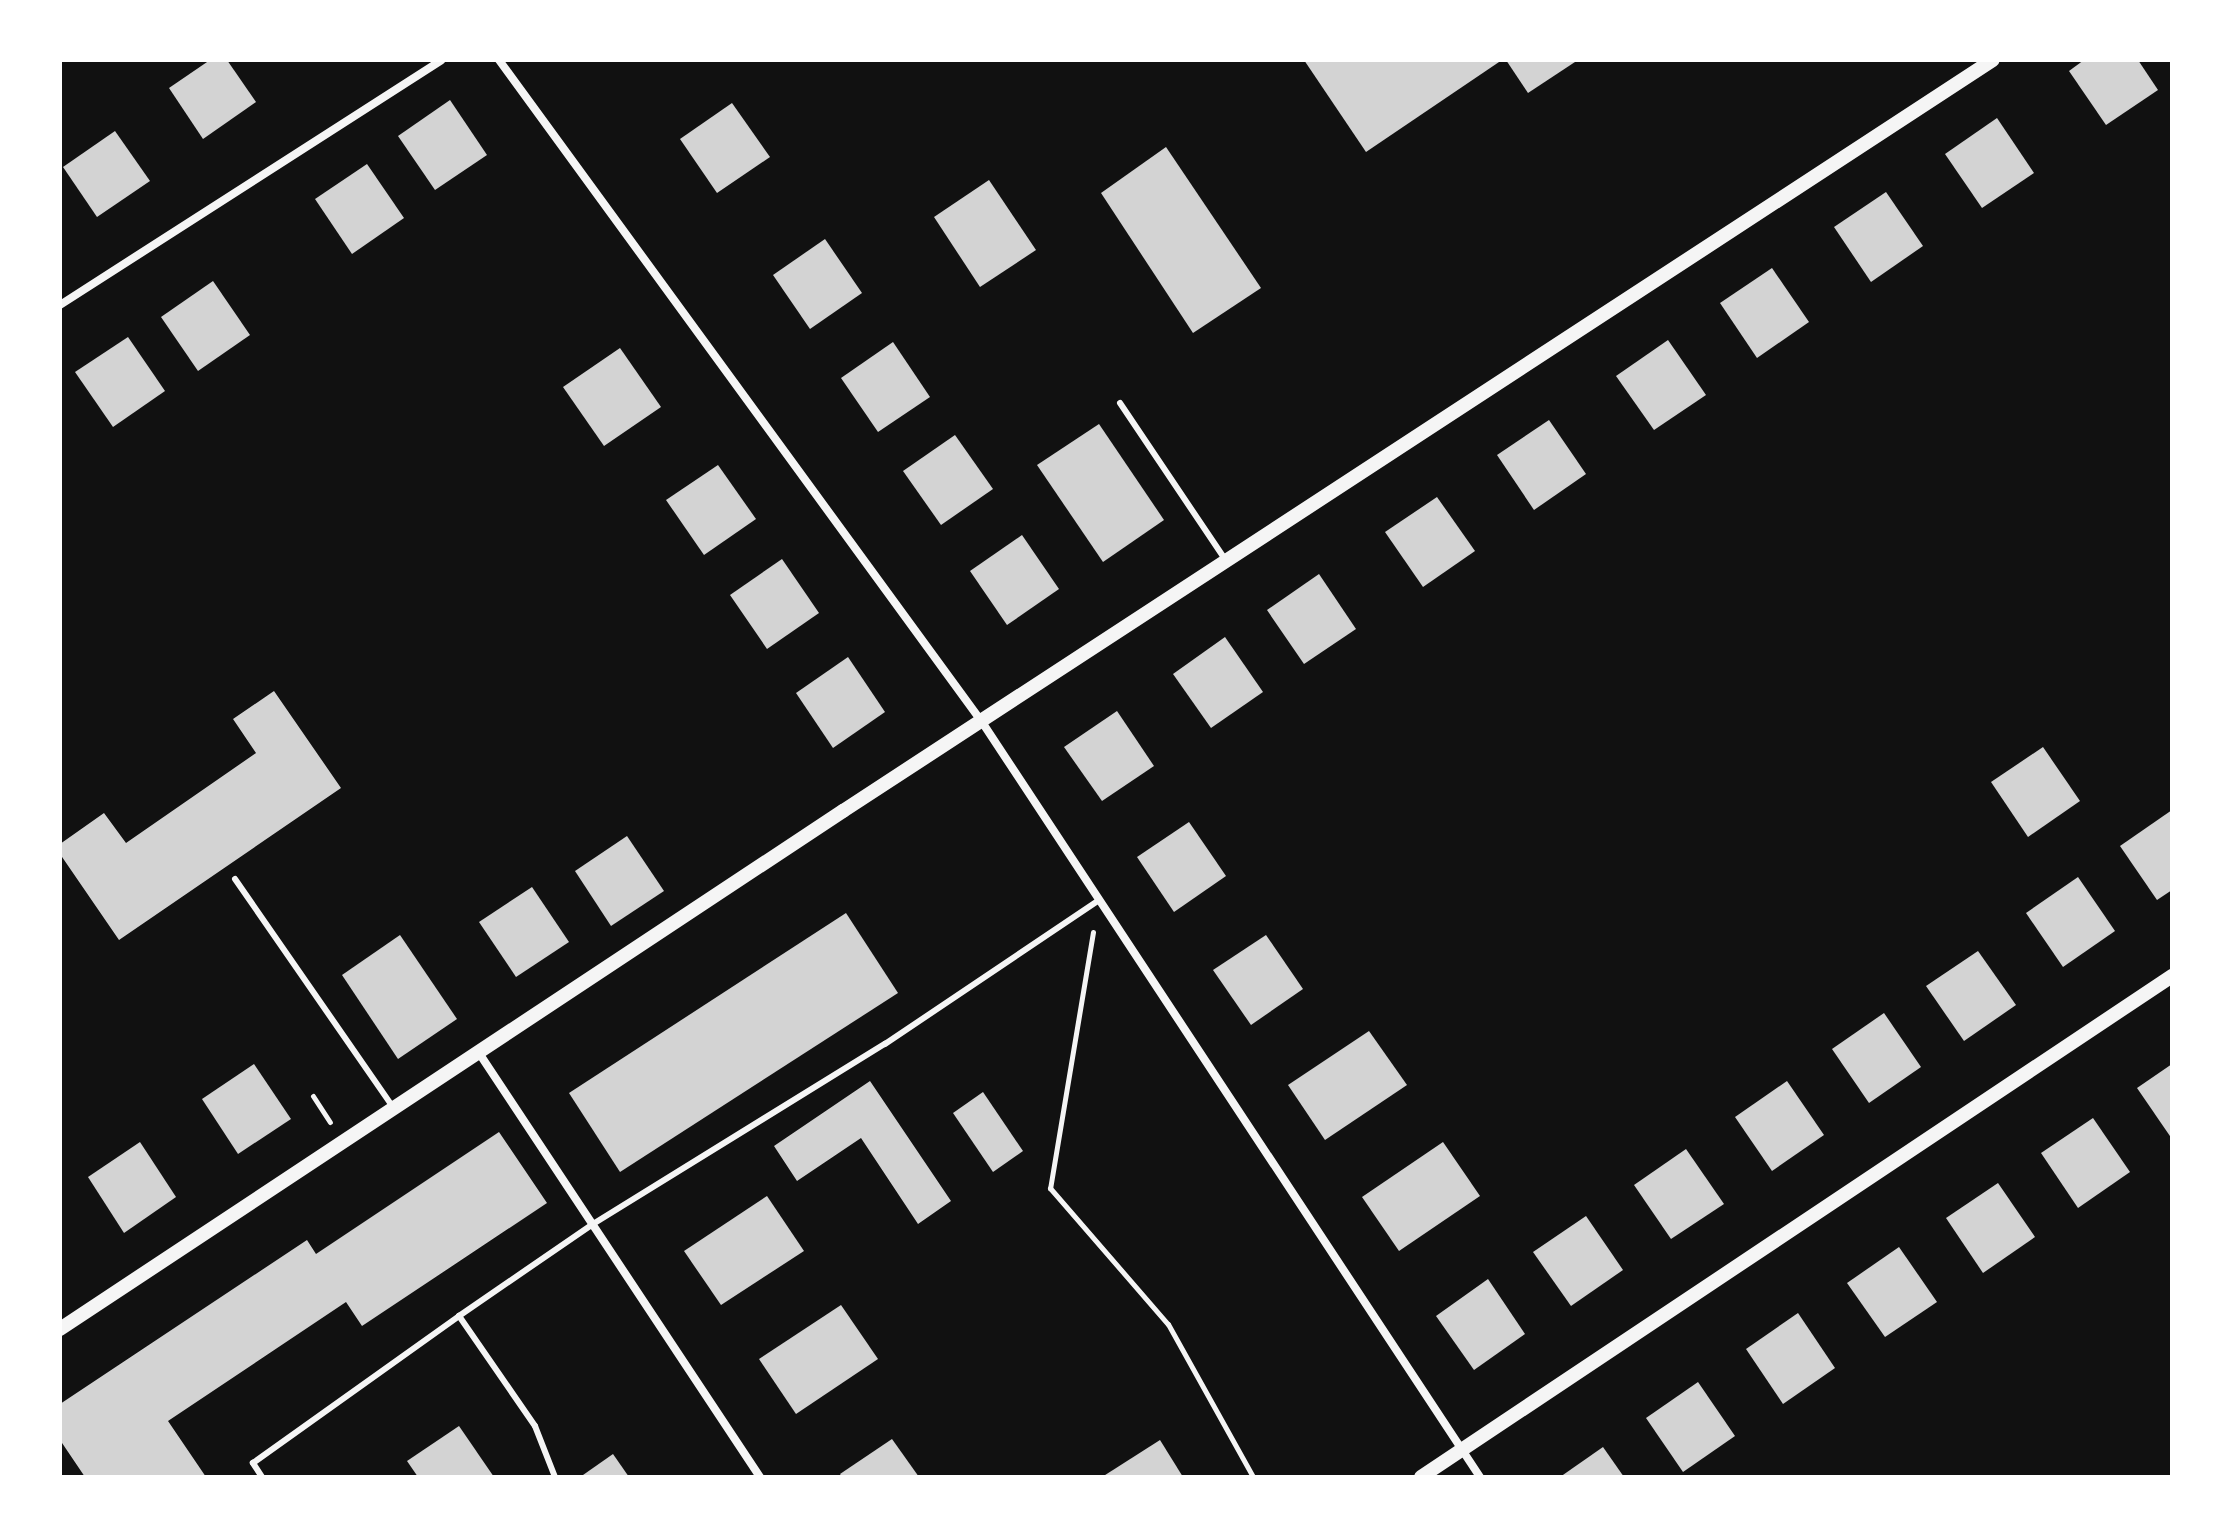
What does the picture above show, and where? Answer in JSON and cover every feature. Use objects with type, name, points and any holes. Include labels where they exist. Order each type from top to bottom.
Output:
[{"type":"street","points":[[60,305],[441,60]]},
{"type":"street","points":[[499,60],[982,722],[1480,1477]]},
{"type":"street","points":[[60,1329],[1993,60]]},
{"type":"street","points":[[1421,1477],[2172,976]]},
{"type":"street","points":[[479,1053],[760,1477]]},
{"type":"lane","points":[[1120,403],[1227,562]]},
{"type":"lane","points":[[235,879],[394,1109]]},
{"type":"lane","points":[[262,1477],[253,1463],[459,1316],[593,1224],[885,1044],[1099,900]]},
{"type":"lane","points":[[459,1316],[535,1426],[555,1477]]},
{"type":"path","points":[[1099,900],[1050,1188],[1168,1324],[1253,1477]]},
{"type":"building","points":[[210,60],[227,60],[256,102],[203,139],[169,88]]},
{"type":"building","points":[[1304,60],[1502,60],[1366,152]]},
{"type":"building","points":[[1506,60],[1578,60],[1528,93]]},
{"type":"building","points":[[2084,60],[2138,60],[2158,90],[2106,125],[2069,71]]},
{"type":"building","points":[[450,100],[487,155],[435,190],[398,136]]},
{"type":"building","points":[[732,103],[770,157],[717,193],[680,139]]},
{"type":"building","points":[[1997,118],[2034,173],[1982,208],[1945,154]]},
{"type":"building","points":[[115,131],[150,181],[97,217],[63,167]]},
{"type":"building","points":[[1166,147],[1261,288],[1193,333],[1101,193]]},
{"type":"building","points":[[367,164],[404,218],[352,254],[315,199]]},
{"type":"building","points":[[989,180],[1036,250],[980,287],[934,217]]},
{"type":"building","points":[[1886,192],[1923,246],[1871,282],[1834,227]]},
{"type":"building","points":[[825,239],[862,293],[810,329],[773,275]]},
{"type":"building","points":[[1772,268],[1809,322],[1757,358],[1720,303]]},
{"type":"building","points":[[213,281],[250,335],[198,371],[161,317]]},
{"type":"building","points":[[128,337],[165,391],[113,427],[75,372]]},
{"type":"building","points":[[1668,340],[1706,395],[1654,430],[1616,376]]},
{"type":"building","points":[[893,342],[930,397],[878,432],[841,378]]},
{"type":"building","points":[[620,348],[661,407],[604,446],[563,387]]},
{"type":"building","points":[[1549,420],[1586,474],[1534,510],[1497,455]]},
{"type":"building","points":[[1099,424],[1164,520],[1103,562],[1037,465]]},
{"type":"building","points":[[955,435],[993,489],[941,525],[903,471]]},
{"type":"building","points":[[718,465],[756,519],[704,555],[666,500]]},
{"type":"building","points":[[1437,497],[1475,551],[1423,587],[1385,532]]},
{"type":"building","points":[[1022,535],[1059,589],[1007,625],[970,571]]},
{"type":"building","points":[[782,559],[819,613],[767,649],[730,595]]},
{"type":"building","points":[[1319,574],[1356,629],[1304,664],[1267,610]]},
{"type":"building","points":[[1225,637],[1263,692],[1211,728],[1173,674]]},
{"type":"building","points":[[848,657],[885,712],[833,748],[796,693]]},
{"type":"building","points":[[274,691],[341,788],[119,940],[60,854],[60,844],[104,813],[126,843],[256,753],[233,719]]},
{"type":"building","points":[[1117,711],[1154,766],[1102,801],[1064,747]]},
{"type":"building","points":[[2043,747],[2080,801],[2028,837],[1991,782]]},
{"type":"building","points":[[2172,810],[2172,890],[2157,900],[2120,846]]},
{"type":"building","points":[[1189,822],[1226,876],[1174,912],[1137,857]]},
{"type":"building","points":[[627,836],[664,891],[611,926],[575,871]]},
{"type":"building","points":[[2078,877],[2115,931],[2063,967],[2026,913]]},
{"type":"building","points":[[532,887],[569,942],[516,977],[479,922]]},
{"type":"building","points":[[846,913],[898,993],[620,1172],[569,1093]]},
{"type":"building","points":[[400,935],[457,1019],[398,1059],[342,975]]},
{"type":"building","points":[[1266,935],[1303,989],[1251,1025],[1213,970]]},
{"type":"building","points":[[1978,951],[2016,1005],[1964,1041],[1926,986]]},
{"type":"building","points":[[1884,1013],[1921,1067],[1869,1103],[1832,1049]]},
{"type":"building","points":[[1369,1031],[1407,1085],[1325,1140],[1288,1085]]},
{"type":"building","points":[[254,1064],[291,1119],[238,1154],[202,1099]]},
{"type":"building","points":[[2172,1064],[2172,1139],[2137,1088]]},
{"type":"building","points":[[870,1081],[951,1201],[918,1224],[861,1138],[797,1181],[774,1146]]},
{"type":"building","points":[[1787,1081],[1824,1135],[1772,1171],[1735,1117]]},
{"type":"building","points":[[983,1092],[1023,1151],[993,1172],[953,1113]]},
{"type":"building","points":[[2093,1118],[2130,1172],[2078,1208],[2041,1153]]},
{"type":"building","points":[[499,1132],[547,1203],[362,1326],[346,1302],[168,1421],[206,1477],[85,1477],[60,1440],[60,1404],[307,1240],[316,1254]]},
{"type":"building","points":[[140,1142],[176,1197],[124,1233],[88,1177]]},
{"type":"building","points":[[1443,1142],[1480,1196],[1399,1251],[1362,1197]]},
{"type":"building","points":[[1686,1149],[1724,1204],[1671,1239],[1634,1185]]},
{"type":"building","points":[[1998,1183],[2035,1237],[1983,1273],[1946,1218]]},
{"type":"building","points":[[767,1196],[804,1251],[721,1305],[684,1251]]},
{"type":"building","points":[[1586,1216],[1623,1270],[1571,1306],[1533,1252]]},
{"type":"building","points":[[1899,1247],[1937,1302],[1885,1337],[1847,1283]]},
{"type":"building","points":[[1488,1279],[1525,1334],[1474,1370],[1436,1316]]},
{"type":"building","points":[[841,1305],[878,1359],[796,1414],[759,1359]]},
{"type":"building","points":[[1798,1313],[1835,1368],[1783,1404],[1746,1349]]},
{"type":"building","points":[[1698,1382],[1735,1436],[1683,1472],[1646,1418]]},
{"type":"building","points":[[459,1426],[494,1477],[418,1477],[407,1461]]},
{"type":"building","points":[[892,1439],[919,1477],[842,1477],[840,1474]]},
{"type":"building","points":[[1160,1440],[1183,1477],[1102,1477]]},
{"type":"building","points":[[1603,1447],[1624,1477],[1560,1477]]},
{"type":"building","points":[[613,1454],[629,1477],[584,1477],[583,1475]]}]
